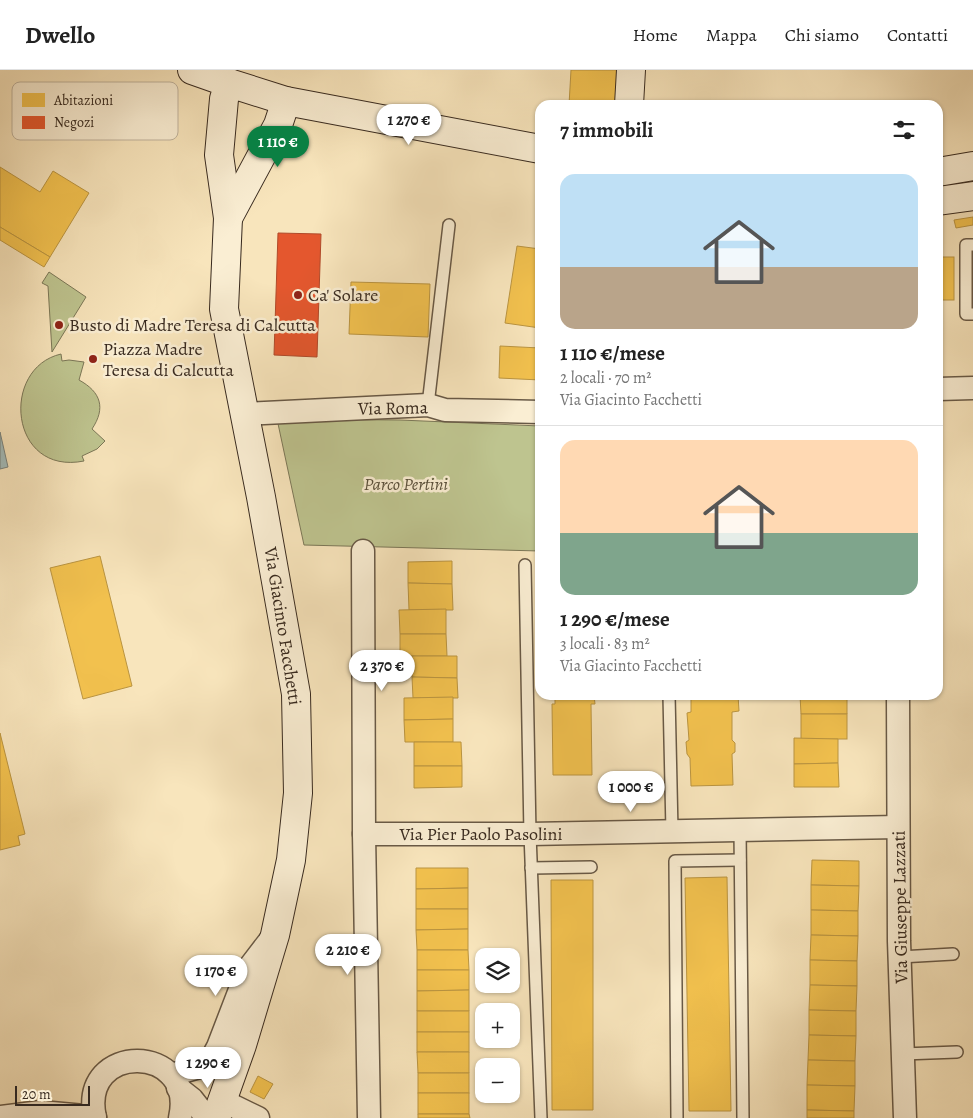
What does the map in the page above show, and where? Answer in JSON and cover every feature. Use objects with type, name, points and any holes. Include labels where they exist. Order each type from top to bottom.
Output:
[{"type":"main road","points":[[192,70],[286,101],[535,148]]},
{"type":"main road","points":[[629,100],[631,70]]},
{"type":"main road","name":"Via Giacinto Facchetti","points":[[215,1112],[242,1046],[275,935],[291,860],[298,793],[296,694],[224,309],[228,218],[218,155],[224,99],[229,83]]},
{"type":"main road","name":"Via Giacinto Facchetti","points":[[228,218],[278,125],[286,101]]},
{"type":"main road","points":[[943,171],[973,166]]},
{"type":"main road","points":[[943,201],[973,196]]},
{"type":"street","points":[[943,389],[973,388]]},
{"type":"street","name":"Via Roma","points":[[245,414],[428,405],[446,410],[535,412]]},
{"type":"street","points":[[363,551],[364,834],[369,1118]]},
{"type":"street","name":"Via Giuseppe Lazzati","points":[[898,700],[900,958],[906,1118]]},
{"type":"street","name":"Via Pier Paolo Pasolini","points":[[364,834],[530,834],[898,827]]},
{"type":"street","points":[[174,1082],[211,1060],[218,1047],[248,969],[275,935]]},
{"type":"street","points":[[0,1117],[41,1112],[71,1101],[97,1085],[109,1070],[120,1063],[139,1060],[152,1062],[163,1068],[174,1082],[192,1099],[215,1112],[258,1118]]},
{"type":"street","points":[[174,1082],[182,1103],[180,1118]]},
{"type":"street","points":[[41,1112],[95,1118],[93,1107],[97,1085]]},
{"type":"lane","points":[[428,405],[449,225]]},
{"type":"lane","points":[[973,245],[966,245],[966,314],[973,314]]},
{"type":"lane","points":[[525,565],[530,834],[541,1118]]},
{"type":"lane","points":[[670,700],[672,831]]},
{"type":"lane","points":[[740,830],[743,1118]]},
{"type":"lane","points":[[677,1116],[675,861],[740,860]]},
{"type":"lane","points":[[531,868],[591,867]]},
{"type":"lane","points":[[900,958],[953,954]]},
{"type":"lane","points":[[903,1054],[957,1052]]},
{"type":"green space","points":[[49,272],[86,297],[52,352],[48,286],[42,283]]},
{"type":"green space","points":[[61,354],[62,361],[84,362],[79,380],[92,390],[99,401],[99,414],[92,429],[105,441],[97,449],[82,456],[84,461],[59,461],[40,453],[28,437],[22,418],[22,398],[28,379],[41,363]]},
{"type":"green space","name":"Parco Pertini","points":[[277,419],[400,420],[535,426],[535,551],[304,545]]},
{"type":"water","points":[[0,432],[8,467],[0,469]]},
{"type":"building: Abitazioni","points":[[571,70],[619,70],[616,100],[569,100]]},
{"type":"building: Abitazioni","points":[[0,167],[40,192],[53,171],[89,193],[50,257],[0,227]]},
{"type":"building: Abitazioni","points":[[973,217],[973,225],[956,228],[954,220]]},
{"type":"building: Abitazioni","points":[[0,227],[50,257],[44,267],[0,240]]},
{"type":"building: Abitazioni","points":[[517,246],[535,248],[535,327],[505,323]]},
{"type":"building: Abitazioni","points":[[943,257],[954,257],[954,300],[943,300]]},
{"type":"building: Abitazioni","points":[[351,282],[430,284],[428,337],[349,334]]},
{"type":"building: Abitazioni","points":[[500,346],[535,348],[535,380],[499,378]]},
{"type":"building: Abitazioni","points":[[100,556],[132,686],[83,699],[50,568]]},
{"type":"building: Abitazioni","points":[[452,561],[452,584],[408,583],[408,562]]},
{"type":"building: Abitazioni","points":[[408,583],[452,584],[453,610],[409,610]]},
{"type":"building: Abitazioni","points":[[446,609],[446,634],[400,634],[399,610]]},
{"type":"building: Abitazioni","points":[[400,634],[446,634],[447,656],[400,656]]},
{"type":"building: Abitazioni","points":[[412,656],[457,656],[457,678],[412,677]]},
{"type":"building: Abitazioni","points":[[412,677],[457,678],[458,698],[413,698]]},
{"type":"building: Abitazioni","points":[[453,697],[453,719],[404,720],[404,698]]},
{"type":"building: Abitazioni","points":[[555,700],[595,700],[595,704],[591,704],[592,775],[553,775],[552,704],[555,704]]},
{"type":"building: Abitazioni","points":[[691,700],[738,700],[739,711],[732,712],[732,740],[735,743],[735,752],[732,754],[733,785],[691,786],[690,758],[687,754],[686,742],[689,740],[687,713],[691,712]]},
{"type":"building: Abitazioni","points":[[800,700],[847,700],[847,714],[801,714]]},
{"type":"building: Abitazioni","points":[[801,714],[847,714],[847,739],[801,739]]},
{"type":"building: Abitazioni","points":[[453,719],[453,742],[405,742],[404,720]]},
{"type":"building: Abitazioni","points":[[0,733],[25,834],[18,836],[20,845],[0,850]]},
{"type":"building: Abitazioni","points":[[794,738],[838,739],[838,763],[794,764]]},
{"type":"building: Abitazioni","points":[[414,742],[461,742],[462,766],[414,766]]},
{"type":"building: Abitazioni","points":[[838,763],[839,787],[794,787],[794,764]]},
{"type":"building: Abitazioni","points":[[414,766],[462,766],[462,787],[414,788]]},
{"type":"building: Abitazioni","points":[[812,860],[859,861],[859,886],[811,885]]},
{"type":"building: Abitazioni","points":[[416,868],[468,868],[468,888],[416,889]]},
{"type":"building: Abitazioni","points":[[727,877],[731,1111],[689,1111],[685,878]]},
{"type":"building: Abitazioni","points":[[551,880],[593,880],[593,1110],[552,1110]]},
{"type":"building: Abitazioni","points":[[811,885],[859,886],[858,911],[811,910]]},
{"type":"building: Abitazioni","points":[[468,888],[468,909],[416,909],[416,889]]},
{"type":"building: Abitazioni","points":[[416,909],[468,909],[468,929],[416,930]]},
{"type":"building: Abitazioni","points":[[811,910],[858,911],[858,936],[811,935]]},
{"type":"building: Abitazioni","points":[[468,929],[468,950],[417,950],[416,930]]},
{"type":"building: Abitazioni","points":[[811,935],[858,936],[857,961],[810,960]]},
{"type":"building: Abitazioni","points":[[417,950],[468,950],[469,970],[417,970]]},
{"type":"building: Abitazioni","points":[[810,960],[857,961],[857,986],[810,985]]},
{"type":"building: Abitazioni","points":[[417,970],[469,970],[469,990],[417,991]]},
{"type":"building: Abitazioni","points":[[810,985],[857,986],[856,1011],[809,1010]]},
{"type":"building: Abitazioni","points":[[469,990],[469,1011],[417,1011],[417,991]]},
{"type":"building: Abitazioni","points":[[809,1010],[856,1011],[856,1036],[809,1035]]},
{"type":"building: Abitazioni","points":[[417,1011],[469,1011],[469,1032],[417,1032]]},
{"type":"building: Abitazioni","points":[[417,1032],[469,1032],[469,1052],[417,1052]]},
{"type":"building: Abitazioni","points":[[809,1035],[856,1036],[855,1061],[808,1060]]},
{"type":"building: Abitazioni","points":[[417,1052],[469,1052],[469,1073],[418,1073]]},
{"type":"building: Abitazioni","points":[[808,1060],[855,1061],[855,1086],[807,1085]]},
{"type":"building: Abitazioni","points":[[418,1073],[469,1073],[469,1093],[418,1093]]},
{"type":"building: Abitazioni","points":[[258,1076],[273,1084],[264,1099],[250,1092]]},
{"type":"building: Abitazioni","points":[[807,1085],[855,1086],[854,1111],[807,1110]]},
{"type":"building: Abitazioni","points":[[418,1093],[469,1093],[469,1114],[418,1114]]},
{"type":"building: Abitazioni","points":[[807,1110],[854,1111],[854,1118],[807,1118]]},
{"type":"building: Abitazioni","points":[[418,1114],[469,1114],[470,1118],[418,1118]]},
{"type":"building: Negozi","name":"Ca' Solare","points":[[278,233],[321,234],[317,357],[274,355]]},
{"type":"place","name":"Ca' Solare","points":[[298,295]]},
{"type":"place","name":"Busto di Madre Teresa di Calcutta","points":[[59,325]]},
{"type":"place","name":"Piazza Madre Teresa di Calcutta","points":[[93,359]]}]
